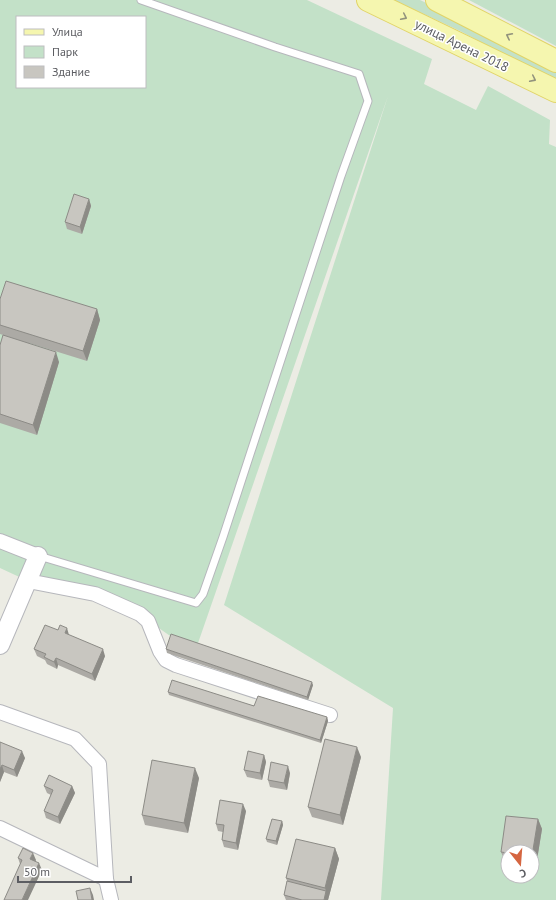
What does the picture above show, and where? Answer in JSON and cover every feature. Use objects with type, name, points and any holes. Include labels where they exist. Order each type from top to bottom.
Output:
[{"type":"main road","name":"улица Арена 2018","points":[[368,0],[556,91]]},
{"type":"main road","points":[[437,0],[556,61]]},
{"type":"street","points":[[0,541],[38,556],[0,645]]},
{"type":"street","points":[[28,581],[95,594],[140,614],[148,621],[160,651],[166,660],[176,665],[330,715]]},
{"type":"street","points":[[0,712],[75,739],[99,764],[106,879],[111,900]]},
{"type":"street","points":[[0,828],[106,879]]},
{"type":"lane","points":[[38,556],[196,603],[203,594],[226,530],[341,176],[368,101],[359,74],[275,47],[141,0]]},
{"type":"green space","points":[[0,0],[307,0],[432,59],[424,84],[476,110],[488,86],[550,120],[549,144],[556,147],[556,900],[381,900],[393,708],[224,605],[388,96],[197,646],[173,638],[132,609],[28,581],[0,568]]},
{"type":"green space","points":[[394,0],[420,0],[475,26],[556,69],[556,81],[460,31]]},
{"type":"green space","points":[[469,0],[556,0],[556,46]]},
{"type":"building","points":[[74,194],[89,199],[80,227],[65,222]]},
{"type":"building","points":[[6,281],[97,309],[83,351],[0,325],[0,299]]},
{"type":"building","points":[[3,335],[56,352],[33,425],[0,414],[0,345]]},
{"type":"building","points":[[45,625],[58,630],[60,625],[67,628],[65,633],[103,649],[92,674],[56,658],[54,662],[44,657],[46,654],[34,649]]},
{"type":"building","points":[[171,634],[312,682],[307,697],[166,649]]},
{"type":"building","points":[[172,680],[254,706],[258,696],[327,717],[320,740],[168,692]]},
{"type":"building","points":[[325,739],[357,747],[340,815],[308,807]]},
{"type":"building","points":[[0,742],[22,751],[14,770],[2,765],[0,769]]},
{"type":"building","points":[[248,751],[264,755],[260,773],[244,770]]},
{"type":"building","points":[[152,760],[195,768],[184,823],[142,815]]},
{"type":"building","points":[[271,762],[288,766],[284,783],[268,780]]},
{"type":"building","points":[[49,775],[72,786],[58,817],[44,811],[53,790],[44,786]]},
{"type":"building","points":[[220,800],[243,804],[236,843],[222,840],[224,825],[216,824]]},
{"type":"building","points":[[506,816],[538,819],[534,844],[502,844]]},
{"type":"building","points":[[272,819],[282,821],[276,841],[266,839]]},
{"type":"building","points":[[296,839],[335,848],[325,888],[286,878]]},
{"type":"building","points":[[23,848],[33,853],[30,859],[39,863],[22,900],[4,900],[22,860],[18,858]]},
{"type":"building","points":[[287,881],[326,891],[324,900],[302,900],[284,895]]},
{"type":"building","points":[[90,888],[92,900],[78,900],[76,891]]}]
